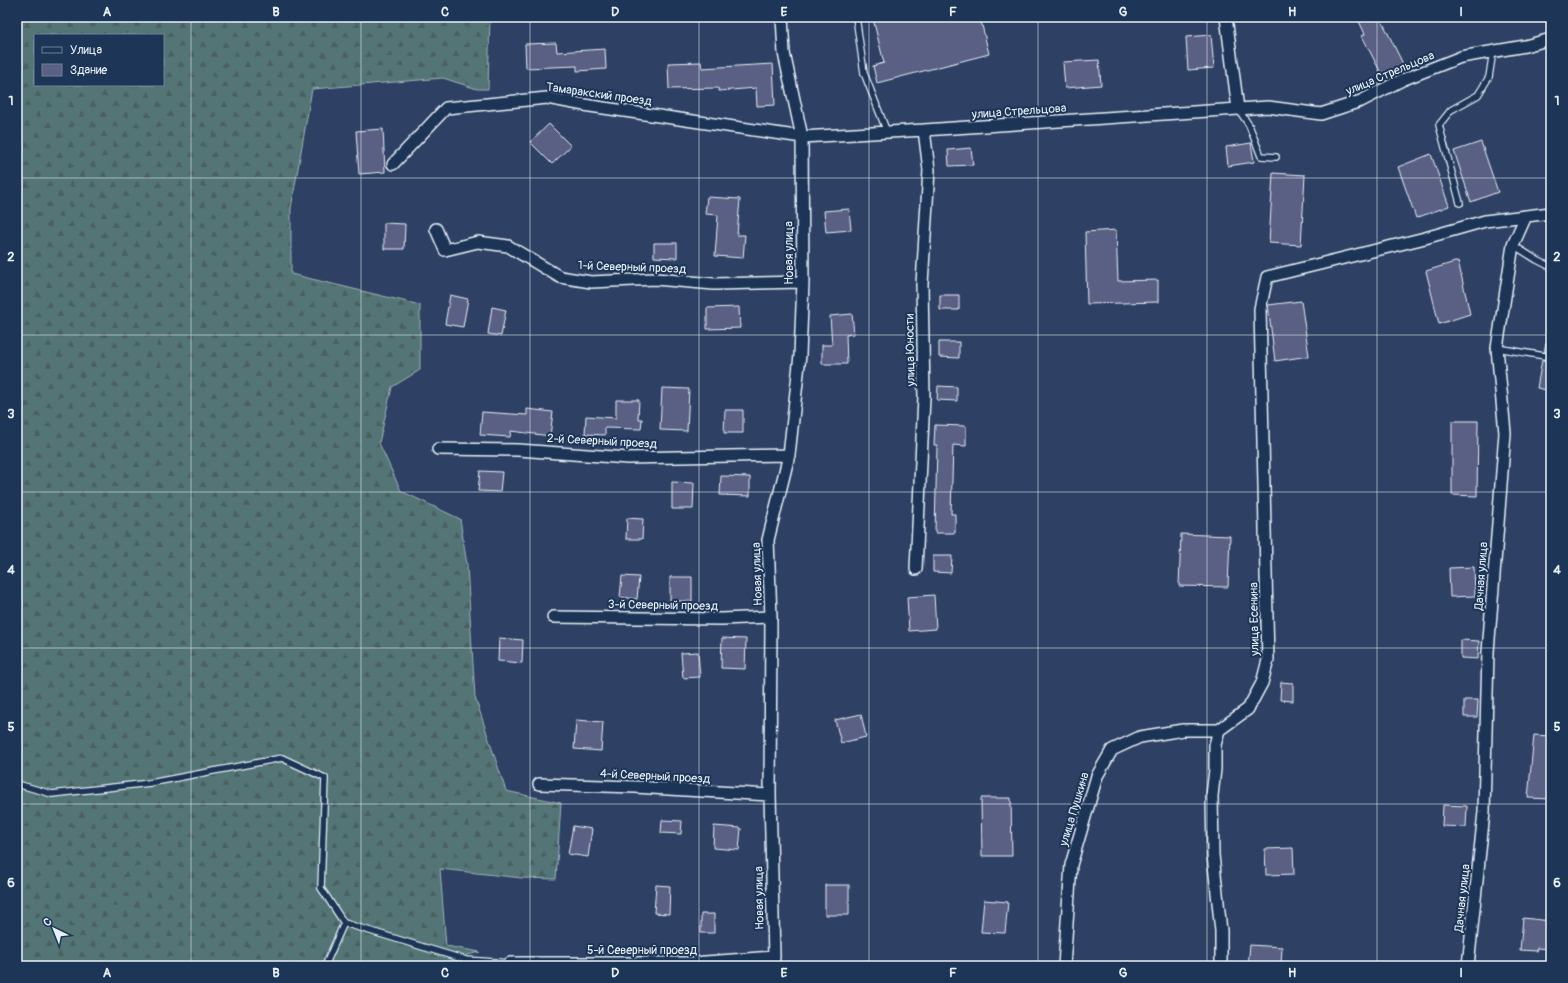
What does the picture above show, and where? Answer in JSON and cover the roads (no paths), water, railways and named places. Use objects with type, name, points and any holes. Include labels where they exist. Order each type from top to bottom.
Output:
[{"type":"street","name":"Новая улица","points":[[773,962],[770,795],[771,617],[768,540],[790,455],[800,356],[803,282],[802,137],[784,53],[782,17]]},
{"type":"street","points":[[1226,17],[1238,110]]},
{"type":"street","name":"улица Стрельцова","points":[[802,137],[1268,107],[1321,114],[1361,101],[1402,80],[1461,57],[1525,46],[1551,39]]},
{"type":"street","name":"Тамаракский проезд","points":[[393,164],[446,108],[548,98],[590,106],[802,137]]},
{"type":"street","name":"улица Юности","points":[[916,569],[924,397],[922,284],[929,170],[924,130]]},
{"type":"street","points":[[1526,216],[1551,212]]},
{"type":"street","name":"Дачная улица","points":[[1468,966],[1484,812],[1488,652],[1504,433],[1497,348],[1513,245],[1526,216]]},
{"type":"street","name":"улица Есенина","points":[[1219,730],[1248,708],[1262,683],[1268,660],[1260,309],[1267,277],[1425,238],[1485,221],[1526,216]]},
{"type":"street","name":"1-й Северный проезд","points":[[436,229],[445,250],[478,242],[508,246],[560,276],[591,282],[655,279],[714,284],[803,282]]},
{"type":"street","name":"2-й Северный проезд","points":[[438,449],[518,450],[628,458],[790,455]]},
{"type":"street","name":"3-й Северный проезд","points":[[553,617],[722,619],[771,617]]},
{"type":"street","name":"улица Пушкина","points":[[1064,966],[1071,865],[1097,776],[1112,750],[1140,736],[1183,730],[1219,730]]},
{"type":"street","points":[[1219,730],[1215,745],[1215,769],[1212,796],[1214,870],[1221,931],[1221,966]]},
{"type":"street","name":"4-й Северный проезд","points":[[539,784],[635,787],[770,795]]},
{"type":"street","name":"5-й Северный проезд","points":[[510,963],[773,962]]},
{"type":"lane","points":[[856,17],[864,73],[886,132]]},
{"type":"lane","points":[[1460,203],[1439,125],[1451,110],[1478,95],[1489,77],[1493,51]]},
{"type":"lane","points":[[1238,110],[1249,125],[1262,156],[1276,157]]},
{"type":"lane","points":[[1513,245],[1551,267]]},
{"type":"lane","points":[[1497,348],[1551,357]]},
{"type":"lane","points":[[17,784],[52,794],[150,783],[282,758],[325,778],[321,888],[344,923],[466,960],[510,963]]},
{"type":"lane","points":[[325,966],[344,923]]}]
